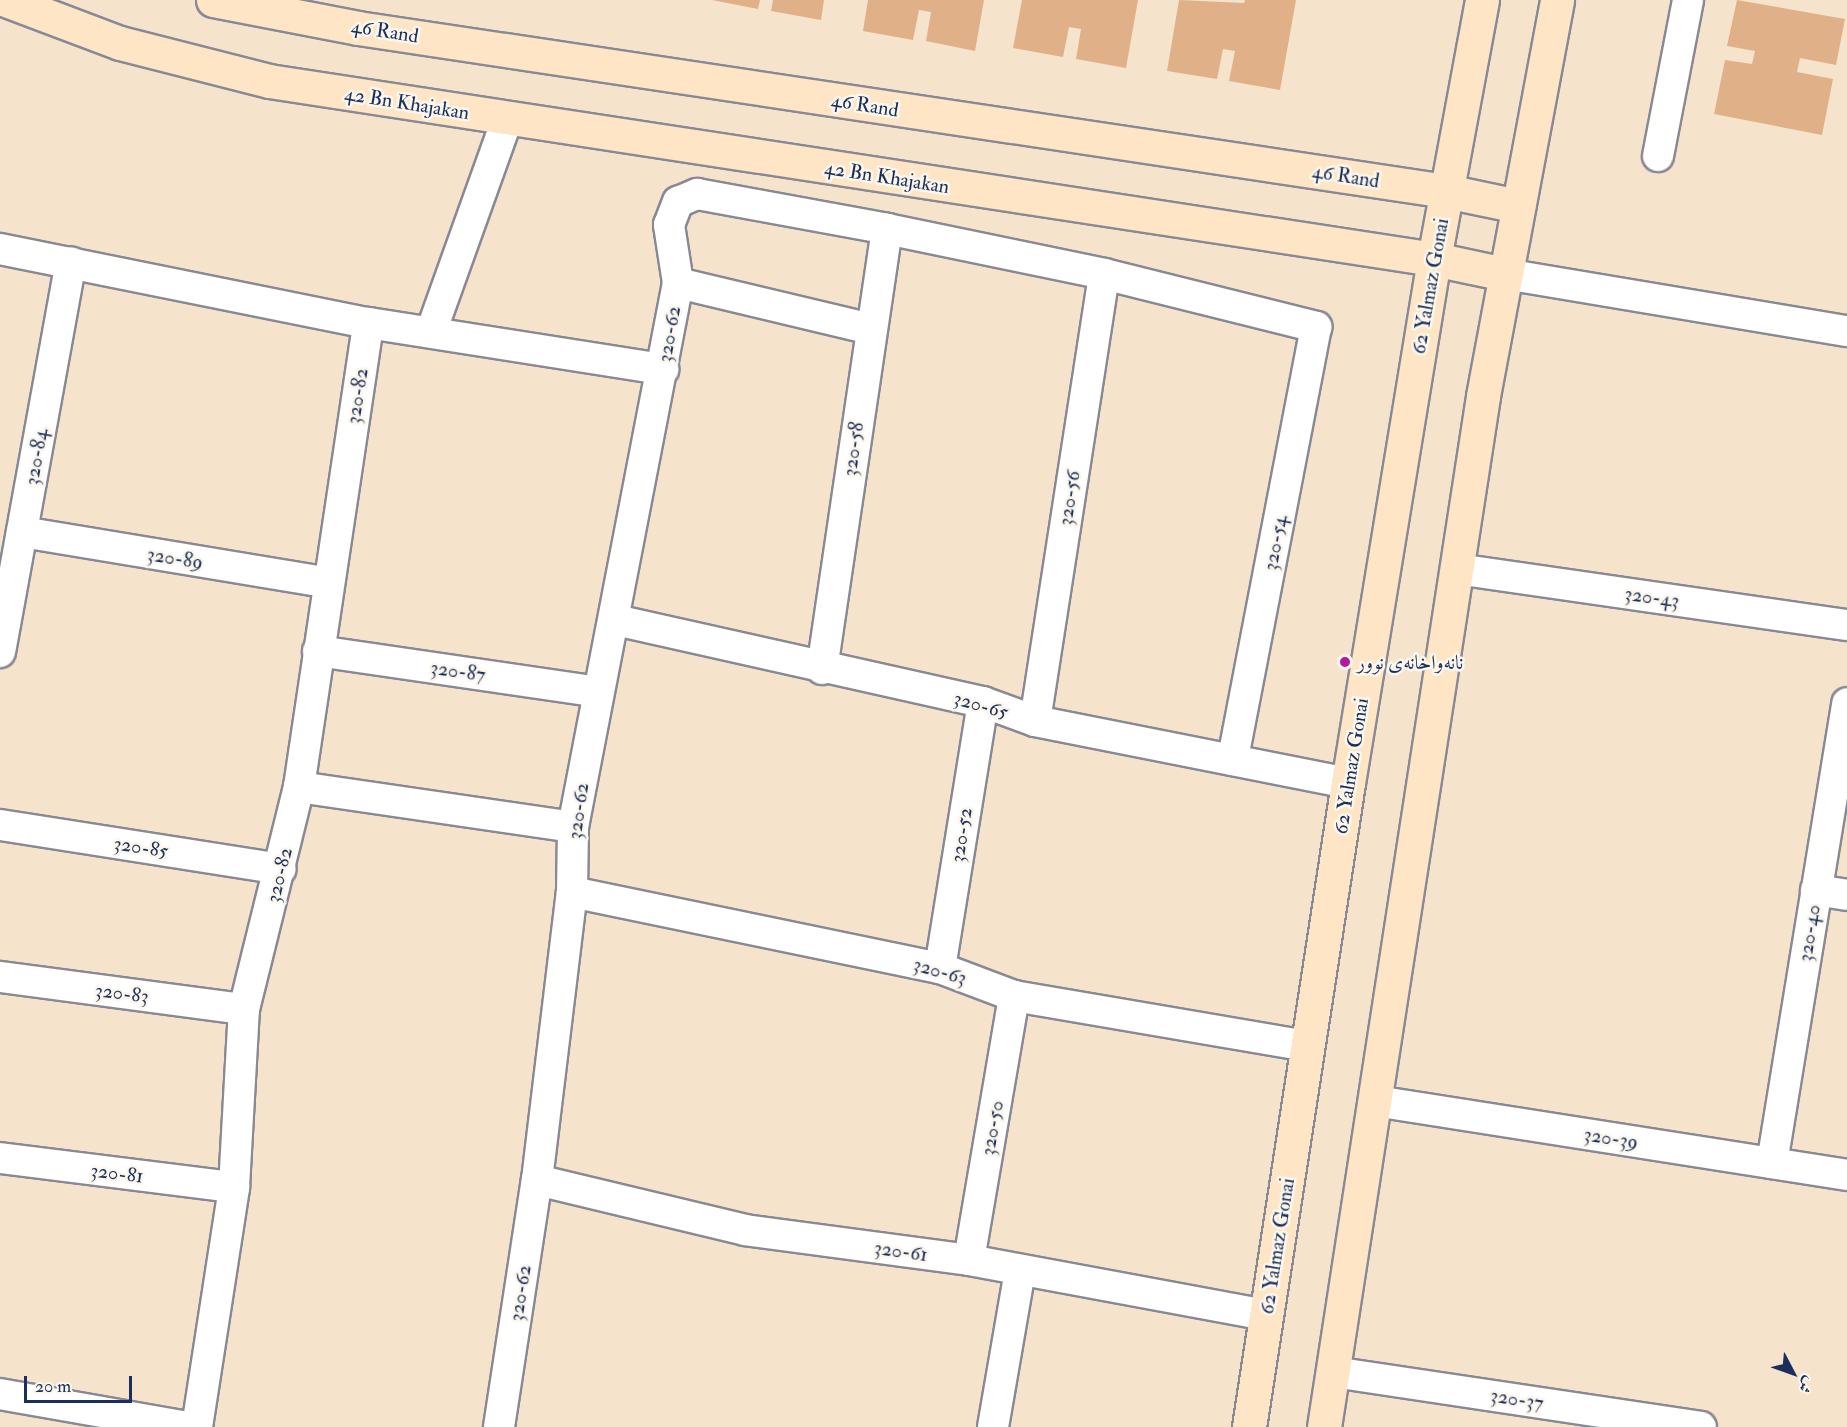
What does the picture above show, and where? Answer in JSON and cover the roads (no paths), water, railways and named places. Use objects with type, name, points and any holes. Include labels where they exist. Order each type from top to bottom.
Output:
[{"type":"main road","name":"42 Bn Khajakan","points":[[6,0],[130,46],[269,81],[507,120],[1434,259],[1505,274]]},
{"type":"main road","name":"46 Rand","points":[[213,0],[357,14],[1446,191],[1518,206]]},
{"type":"main road","name":"62 Yalmaz Gonai","points":[[1249,1427],[1348,783],[1434,259],[1482,0]]},
{"type":"main road","points":[[1324,1427],[1456,569],[1505,274],[1557,0]]},
{"type":"street","points":[[1658,156],[1688,0]]},
{"type":"street","points":[[431,332],[507,120]]},
{"type":"street","name":"320-62","points":[[500,1427],[537,1180],[572,891],[573,826],[598,692],[615,620],[678,283],[669,225],[678,202],[698,194],[887,229]]},
{"type":"street","points":[[887,229],[1104,274]]},
{"type":"street","name":"320-58","points":[[822,669],[870,329],[887,229]]},
{"type":"street","points":[[0,249],[368,323],[663,369]]},
{"type":"street","name":"320-84","points":[[0,652],[71,262]]},
{"type":"street","name":"320-54","points":[[1104,274],[1316,327],[1233,760]]},
{"type":"street","name":"320-56","points":[[1035,721],[1104,274]]},
{"type":"street","points":[[1505,274],[1847,331]]},
{"type":"street","points":[[678,283],[870,329]]},
{"type":"street","name":"320-82","points":[[197,1427],[234,1187],[244,1009],[281,869],[299,787],[368,323]]},
{"type":"street","name":"320-89","points":[[22,532],[329,583]]},
{"type":"street","name":"320-43","points":[[1456,569],[1847,625]]},
{"type":"street","name":"320-65","points":[[615,620],[822,669],[983,702],[1035,721],[1348,783]]},
{"type":"street","name":"320-87","points":[[318,651],[598,692]]},
{"type":"street","name":"320-52","points":[[940,968],[983,702]]},
{"type":"street","name":"320-40","points":[[1772,1163],[1847,703]]},
{"type":"street","points":[[299,787],[573,826]]},
{"type":"street","name":"320-85","points":[[0,825],[281,869]]},
{"type":"street","points":[[1816,890],[1847,895]]},
{"type":"street","name":"320-63","points":[[572,891],[940,968],[1014,996],[1307,1047]]},
{"type":"street","name":"320-83","points":[[0,977],[244,1009]]},
{"type":"street","name":"320-50","points":[[969,1260],[1014,996]]},
{"type":"street","name":"320-39","points":[[1375,1101],[1847,1175]]},
{"type":"street","name":"320-81","points":[[0,1158],[234,1187]]},
{"type":"street","name":"320-61","points":[[537,1180],[744,1230],[969,1260],[1266,1315]]},
{"type":"street","points":[[993,1427],[1020,1270]]},
{"type":"street","name":"320-37","points":[[1333,1372],[1701,1427]]},
{"type":"street","points":[[0,1394],[187,1427]]},
{"type":"place","name":"نانەواخانەی نوور","points":[[1345,662]]}]
